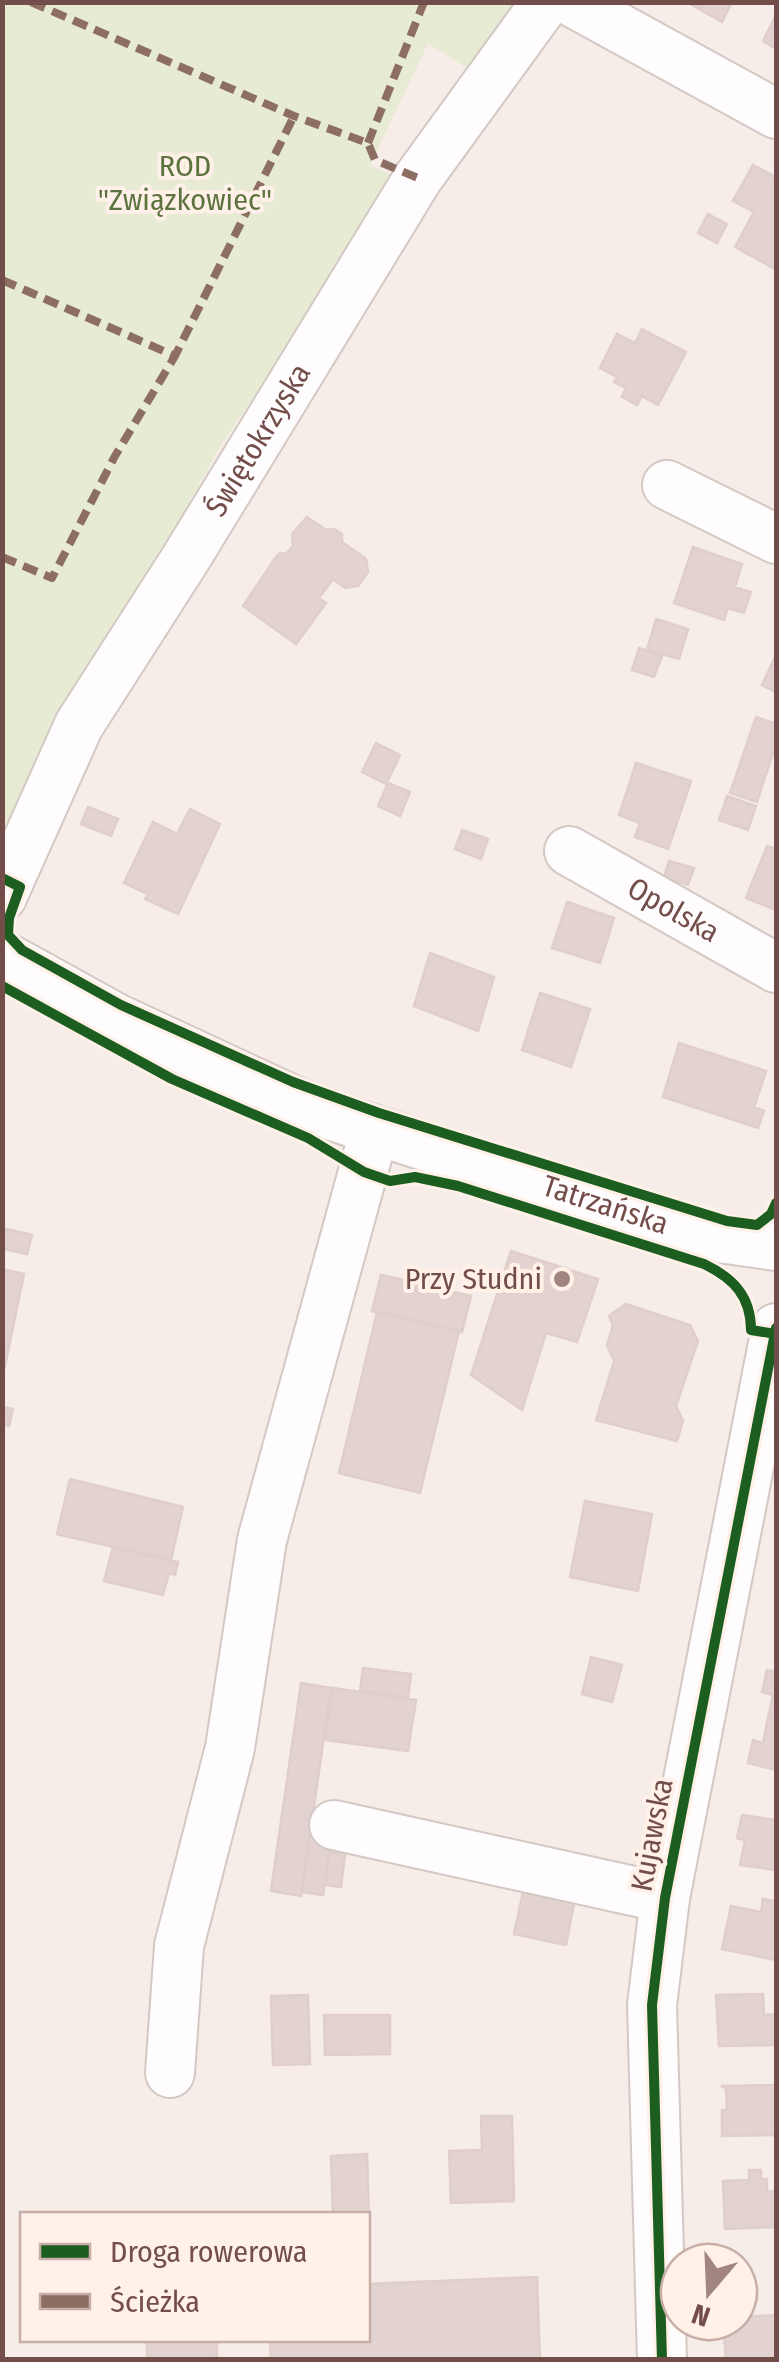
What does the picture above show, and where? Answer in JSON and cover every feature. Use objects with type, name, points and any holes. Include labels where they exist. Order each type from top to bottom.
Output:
[{"type":"street","name":"Świętokrzyska","points":[[2,897],[79,725],[418,178],[546,2]]},
{"type":"street","points":[[572,2],[776,114]]},
{"type":"street","points":[[667,485],[776,539]]},
{"type":"street","name":"Opolska","points":[[569,852],[776,968]]},
{"type":"street","name":"Tatrzańska","points":[[2,955],[116,1018],[314,1110],[698,1235],[776,1246]]},
{"type":"street","points":[[170,2072],[179,1946],[230,1748],[262,1540],[374,1132]]},
{"type":"street","name":"Kujawska","points":[[662,2360],[652,2005],[665,1898],[776,1328]]},
{"type":"street","points":[[334,1825],[665,1898]]},
{"type":"green space","name":"ROD \"Związkowiec\"","points":[[3,3],[532,3],[481,76],[428,44],[370,165],[408,182],[224,440],[67,722],[3,828]]},
{"type":"building","points":[[687,2],[732,2],[722,22]]},
{"type":"building","points":[[776,15],[776,49],[763,41]]},
{"type":"building","points":[[753,165],[776,177],[773,268],[735,247],[754,212],[733,201]]},
{"type":"building","points":[[708,214],[727,224],[717,243],[698,233]]},
{"type":"building","points":[[642,329],[686,352],[658,405],[642,396],[637,405],[622,397],[626,388],[614,382],[617,377],[600,368],[617,334],[635,343]]},
{"type":"building","points":[[307,517],[326,530],[342,534],[342,542],[366,559],[368,572],[358,586],[345,588],[333,579],[319,598],[326,603],[296,644],[243,606],[276,557],[293,546],[292,534]]},
{"type":"building","points":[[693,547],[742,564],[735,587],[751,592],[744,613],[728,608],[724,620],[674,603]]},
{"type":"building","points":[[656,619],[688,629],[679,659],[647,650]]},
{"type":"building","points":[[639,648],[662,656],[654,677],[632,670]]},
{"type":"building","points":[[776,655],[776,692],[762,685]]},
{"type":"building","points":[[756,717],[776,724],[776,744],[757,802],[730,793]]},
{"type":"building","points":[[376,743],[400,755],[386,784],[362,772]]},
{"type":"building","points":[[636,763],[691,781],[668,849],[635,837],[640,823],[619,815]]},
{"type":"building","points":[[388,783],[410,792],[400,816],[378,806]]},
{"type":"building","points":[[727,796],[756,806],[748,830],[719,820]]},
{"type":"building","points":[[88,807],[118,819],[111,836],[81,824]]},
{"type":"building","points":[[190,809],[220,824],[178,914],[145,899],[148,894],[124,883],[153,822],[177,834]]},
{"type":"building","points":[[462,830],[488,839],[481,859],[455,849]]},
{"type":"building","points":[[767,846],[776,849],[776,910],[746,898]]},
{"type":"building","points":[[669,861],[694,868],[688,885],[664,877]]},
{"type":"building","points":[[567,902],[614,918],[600,963],[552,948]]},
{"type":"building","points":[[430,953],[494,977],[478,1031],[414,1006]]},
{"type":"building","points":[[540,993],[590,1009],[571,1067],[522,1050]]},
{"type":"building","points":[[679,1043],[766,1071],[754,1107],[764,1111],[758,1128],[663,1097]]},
{"type":"building","points":[[2,1228],[32,1235],[27,1254],[2,1249]]},
{"type":"building","points":[[511,1251],[598,1279],[577,1342],[546,1333],[522,1410],[471,1375]]},
{"type":"building","points":[[2,1269],[24,1274],[2,1380]]},
{"type":"building","points":[[381,1275],[412,1282],[422,1277],[433,1280],[439,1289],[471,1296],[462,1332],[372,1311]]},
{"type":"building","points":[[626,1304],[690,1325],[698,1341],[676,1406],[683,1421],[677,1441],[596,1420],[614,1361],[607,1345],[613,1325],[609,1316]]},
{"type":"building","points":[[377,1312],[459,1331],[420,1493],[339,1473]]},
{"type":"building","points":[[2,1407],[13,1409],[9,1426],[2,1424]]},
{"type":"building","points":[[70,1479],[183,1507],[171,1560],[57,1534]]},
{"type":"building","points":[[585,1501],[652,1514],[638,1591],[570,1577]]},
{"type":"building","points":[[113,1547],[178,1562],[175,1575],[169,1573],[163,1595],[104,1581]]},
{"type":"building","points":[[591,1657],[622,1665],[612,1702],[582,1694]]},
{"type":"building","points":[[363,1668],[411,1674],[408,1697],[360,1691]]},
{"type":"building","points":[[767,1670],[776,1672],[776,1719],[768,1718],[773,1695],[762,1692]]},
{"type":"building","points":[[301,1683],[331,1688],[301,1896],[271,1891]]},
{"type":"building","points":[[333,1688],[416,1700],[408,1751],[325,1740]]},
{"type":"building","points":[[768,1718],[776,1719],[776,1770],[748,1763],[753,1740],[763,1743]]},
{"type":"building","points":[[742,1815],[776,1820],[776,1870],[740,1865],[745,1840],[737,1838]]},
{"type":"building","points":[[310,1832],[331,1835],[323,1895],[302,1892]]},
{"type":"building","points":[[329,1852],[345,1854],[341,1887],[325,1885]]},
{"type":"building","points":[[525,1883],[576,1894],[566,1945],[514,1934]]},
{"type":"building","points":[[763,1899],[776,1901],[776,1960],[722,1949],[731,1906],[761,1912]]},
{"type":"building","points":[[763,1994],[764,2015],[776,2014],[776,2045],[719,2046],[716,1995]]},
{"type":"building","points":[[308,1995],[310,2064],[273,2065],[271,1996]]},
{"type":"building","points":[[324,2015],[390,2015],[390,2054],[325,2055]]},
{"type":"building","points":[[776,2085],[776,2135],[722,2136],[722,2110],[727,2110],[726,2088],[721,2086]]},
{"type":"building","points":[[481,2116],[512,2116],[514,2201],[451,2203],[449,2151],[482,2150]]},
{"type":"building","points":[[367,2154],[369,2212],[333,2212],[331,2156]]},
{"type":"building","points":[[749,2170],[761,2170],[761,2179],[767,2179],[767,2192],[776,2191],[776,2227],[725,2229],[723,2181],[749,2180]]},
{"type":"building","points":[[537,2277],[540,2360],[271,2360],[270,2342],[370,2342],[370,2284]]},
{"type":"building","points":[[776,2315],[776,2360],[726,2360],[725,2342],[759,2342],[759,2316]]},
{"type":"building","points":[[147,2342],[217,2342],[217,2360],[147,2360]]},
{"type":"marked path","points":[[31,2],[294,116],[368,143],[375,160],[418,178]]},
{"type":"marked path","points":[[368,143],[424,2]]},
{"type":"marked path","points":[[2,280],[175,356],[294,116]]},
{"type":"marked path","points":[[2,557],[52,578],[115,456],[175,356]]},
{"type":"cycle path","points":[[2,878],[20,887],[9,918],[8,935],[22,950],[121,1005],[293,1082],[379,1113],[727,1221],[757,1225],[771,1214],[776,1203]]},
{"type":"cycle path","points":[[2,986],[172,1079],[308,1138],[364,1172],[390,1181],[415,1177],[458,1186],[704,1264],[724,1275],[744,1298],[751,1330],[776,1334]]},
{"type":"cycle path","points":[[662,2360],[652,2005],[665,1898],[776,1328]]},
{"type":"place","name":"Przy Studni","points":[[562,1279]]}]
